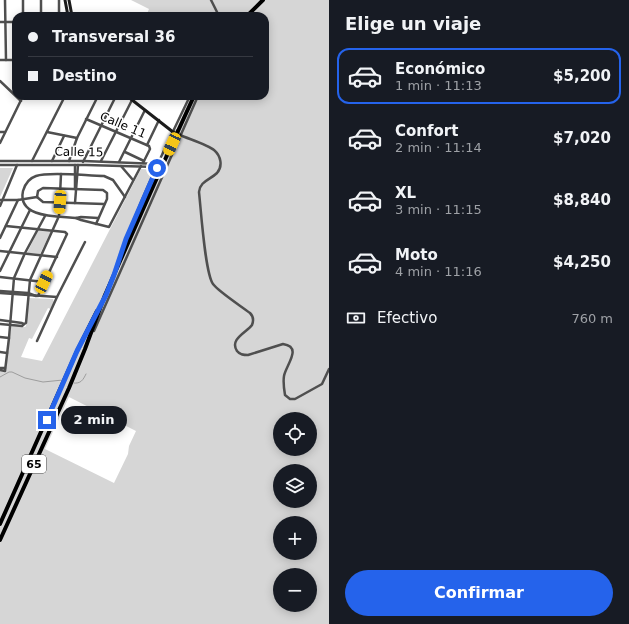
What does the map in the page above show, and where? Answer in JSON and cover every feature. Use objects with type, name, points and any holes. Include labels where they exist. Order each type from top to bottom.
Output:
[{"type":"highway","points":[[251,12],[263,0]]},
{"type":"highway","name":"65","points":[[0,540],[86,350],[114,275],[192,100]]},
{"type":"highway","name":"65","points":[[0,524],[77,351],[106,295]]},
{"type":"main road","points":[[65,0],[67,12]]},
{"type":"main road","points":[[69,0],[71,12]]},
{"type":"main road","points":[[132,100],[177,134]]},
{"type":"street","points":[[5,0],[6,60]]},
{"type":"street","points":[[23,0],[23,12]]},
{"type":"street","points":[[41,0],[41,12]]},
{"type":"street","points":[[59,0],[59,12]]},
{"type":"street","points":[[211,0],[217,12]]},
{"type":"street","points":[[255,0],[258,5]]},
{"type":"street","points":[[0,22],[12,22]]},
{"type":"street","points":[[0,60],[12,60]]},
{"type":"street","points":[[0,81],[12,92]]},
{"type":"street","points":[[32,161],[63,100]]},
{"type":"street","points":[[69,163],[77,138],[96,100]]},
{"type":"street","points":[[83,165],[114,100]]},
{"type":"street","points":[[101,162],[132,100]]},
{"type":"street","name":"65","points":[[86,350],[177,134],[189,100]]},
{"type":"street","name":"65","points":[[114,275],[126,239],[158,166],[196,100]]},
{"type":"street","points":[[0,143],[21,101]]},
{"type":"street","points":[[119,162],[146,110]]},
{"type":"street","name":"Calle 11","points":[[86,119],[147,145],[150,149],[143,163]]},
{"type":"street","points":[[147,145],[159,120]]},
{"type":"street","points":[[0,132],[5,132]]},
{"type":"street","points":[[47,132],[77,138]]},
{"type":"street","points":[[177,134],[214,150],[220,159],[221,163],[219,170],[202,184],[199,192],[210,279],[216,287],[250,312],[253,316],[251,325],[236,341],[235,347],[237,351],[243,355],[248,355],[283,344],[290,348],[293,355],[285,371],[284,381],[285,395],[290,400],[295,399],[322,384],[329,369]]},
{"type":"street","points":[[52,161],[64,136]]},
{"type":"street","points":[[125,152],[143,163],[110,226],[107,227],[76,218],[37,214],[30,210],[23,200],[23,190],[29,180],[35,176],[61,174],[110,178],[118,186],[125,197]]},
{"type":"street","name":"Calle 15","points":[[0,161],[52,161],[77,165],[114,166],[143,163]]},
{"type":"street","name":"Calle 15","points":[[0,165],[69,163],[84,161],[143,163],[158,166]]},
{"type":"street","points":[[114,166],[115,162]]},
{"type":"street","points":[[0,206],[1,200],[17,165]]},
{"type":"street","points":[[75,203],[77,165]]},
{"type":"street","points":[[120,166],[134,181]]},
{"type":"street","points":[[0,324],[26,323],[30,280],[59,216],[61,174]]},
{"type":"street","points":[[37,197],[37,193],[40,189],[60,188],[103,190],[107,193],[107,199],[96,224]]},
{"type":"street","points":[[1,200],[23,200],[37,197]]},
{"type":"street","points":[[37,197],[43,202],[104,204]]},
{"type":"street","points":[[0,238],[18,200]]},
{"type":"street","points":[[0,271],[30,210]]},
{"type":"street","points":[[0,369],[5,370],[14,278],[25,253],[45,216]]},
{"type":"street","points":[[76,218],[98,218]]},
{"type":"street","points":[[6,226],[52,230],[65,232],[67,235],[37,296]]},
{"type":"street","points":[[37,340],[85,242]]},
{"type":"street","points":[[0,251],[41,254],[57,257]]},
{"type":"street","points":[[0,277],[44,282]]},
{"type":"street","points":[[0,292],[57,297]]},
{"type":"street","points":[[0,320],[10,323]]},
{"type":"street","points":[[0,337],[9,338]]},
{"type":"street","points":[[0,352],[7,353]]},
{"type":"shaded area","points":[[131,0],[329,0],[329,624],[0,624],[0,369],[6,369],[11,326],[26,326],[29,298],[53,299],[54,302],[51,309],[48,308],[32,339],[29,338],[21,357],[42,361],[141,169],[160,170],[192,100],[269,100],[269,12],[148,12],[149,9]],"holes":[[[69,397],[136,431],[129,446],[128,454],[114,483],[45,449]]]},
{"type":"shaded area","points":[[0,168],[13,168],[0,197]]},
{"type":"shaded area","points":[[39,229],[51,231],[40,254],[27,253]]},
{"type":"waterway","points":[[0,377],[12,372],[25,378],[43,382],[63,380]]},
{"type":"waterway","points":[[73,383],[78,383],[81,381],[86,374]]},
{"type":"route","points":[[47,420],[77,351],[106,295],[126,239],[157,168]]}]
